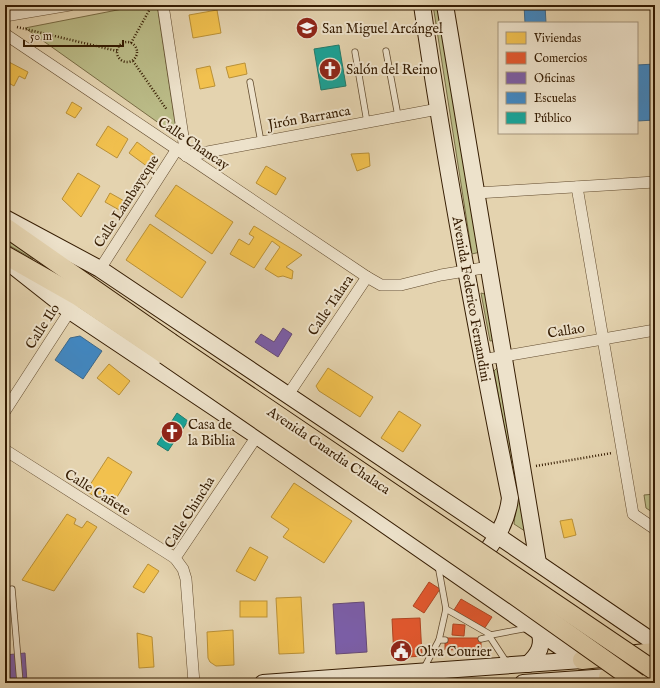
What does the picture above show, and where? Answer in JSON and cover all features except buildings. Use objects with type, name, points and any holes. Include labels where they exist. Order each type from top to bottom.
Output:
[{"type":"main road","name":"Avenida Guardia Chalaca","points":[[5,227],[168,348],[638,683]]},
{"type":"main road","name":"Avenida Guardia Chalaca","points":[[5,255],[74,304],[168,348],[655,672]]},
{"type":"main road","points":[[582,660],[655,652]]},
{"type":"main road","name":"Avenida Guardia Chalaca","points":[[582,660],[612,680]]},
{"type":"main road","points":[[612,680],[655,672]]},
{"type":"street","points":[[5,16],[70,5]]},
{"type":"street","points":[[163,5],[181,152]]},
{"type":"street","name":"Avenida Federico Fernandini","points":[[422,5],[466,271],[482,360],[510,498],[508,511],[498,536],[465,580]]},
{"type":"street","name":"Avenida Federico Fernandini","points":[[445,5],[538,563]]},
{"type":"street","name":"Calle Chancay","points":[[9,30],[181,152],[367,277]]},
{"type":"street","name":"Jirón Barranca","points":[[181,152],[261,142],[438,109]]},
{"type":"street","name":"Calle Lambayeque","points":[[100,269],[181,152]]},
{"type":"street","points":[[476,193],[655,182]]},
{"type":"street","points":[[577,187],[633,514],[655,529]]},
{"type":"street","name":"Avenida Guardia Chalaca","points":[[5,218],[100,269],[655,643]]},
{"type":"street","name":"Avenida Guardia Chalaca","points":[[5,260],[74,304],[257,436],[582,660]]},
{"type":"street","name":"Calle Talara","points":[[288,395],[367,277],[381,285],[401,285],[441,274],[489,266]]},
{"type":"street","name":"Calle Ilo","points":[[5,411],[74,304]]},
{"type":"street","name":"Callao","points":[[482,360],[655,330]]},
{"type":"street","name":"Calle Chincha","points":[[194,683],[186,579],[183,569],[175,558],[257,436]]},
{"type":"street","name":"Calle Cañete","points":[[8,455],[175,558]]},
{"type":"street","points":[[528,664],[538,653],[541,647],[542,641],[536,629]]},
{"type":"street","points":[[271,683],[582,660]]},
{"type":"street","points":[[523,683],[612,680]]},
{"type":"lane","points":[[386,51],[398,116]]},
{"type":"lane","points":[[355,52],[367,122]]},
{"type":"lane","points":[[250,82],[261,142]]},
{"type":"lane","points":[[422,672],[442,640],[446,609],[437,561]]},
{"type":"lane","points":[[12,589],[20,683]]},
{"type":"lane","points":[[446,609],[490,636],[508,665]]},
{"type":"lane","points":[[481,639],[490,636],[536,629]]},
{"type":"path","points":[[131,43],[152,5]]},
{"type":"path","points":[[9,30],[117,51]]},
{"type":"path","points":[[122,43],[131,43],[136,48],[137,55],[133,61],[126,63],[120,60],[116,54],[117,51],[122,43]]},
{"type":"path","points":[[133,61],[169,112]]},
{"type":"path","points":[[522,468],[623,452]]},
{"type":"green space","points":[[143,5],[157,5],[177,136],[25,28]]},
{"type":"green space","points":[[433,5],[443,5],[484,251],[472,254]]},
{"type":"green space","points":[[5,236],[34,257],[33,259],[5,243]]},
{"type":"green space","points":[[481,293],[492,296],[503,339],[490,341]]},
{"type":"green space","points":[[498,367],[534,537],[514,524],[517,498],[494,371]]},
{"type":"green space","points":[[655,494],[655,514],[646,508],[644,495]]},
{"type":"place","name":"San Miguel Arcángel","points":[[307,28]]},
{"type":"place","name":"Salón del Reino","points":[[330,69]]},
{"type":"place","name":"Casa de la Biblia","points":[[172,432]]},
{"type":"place","name":"Olva Courier","points":[[401,651]]}]
